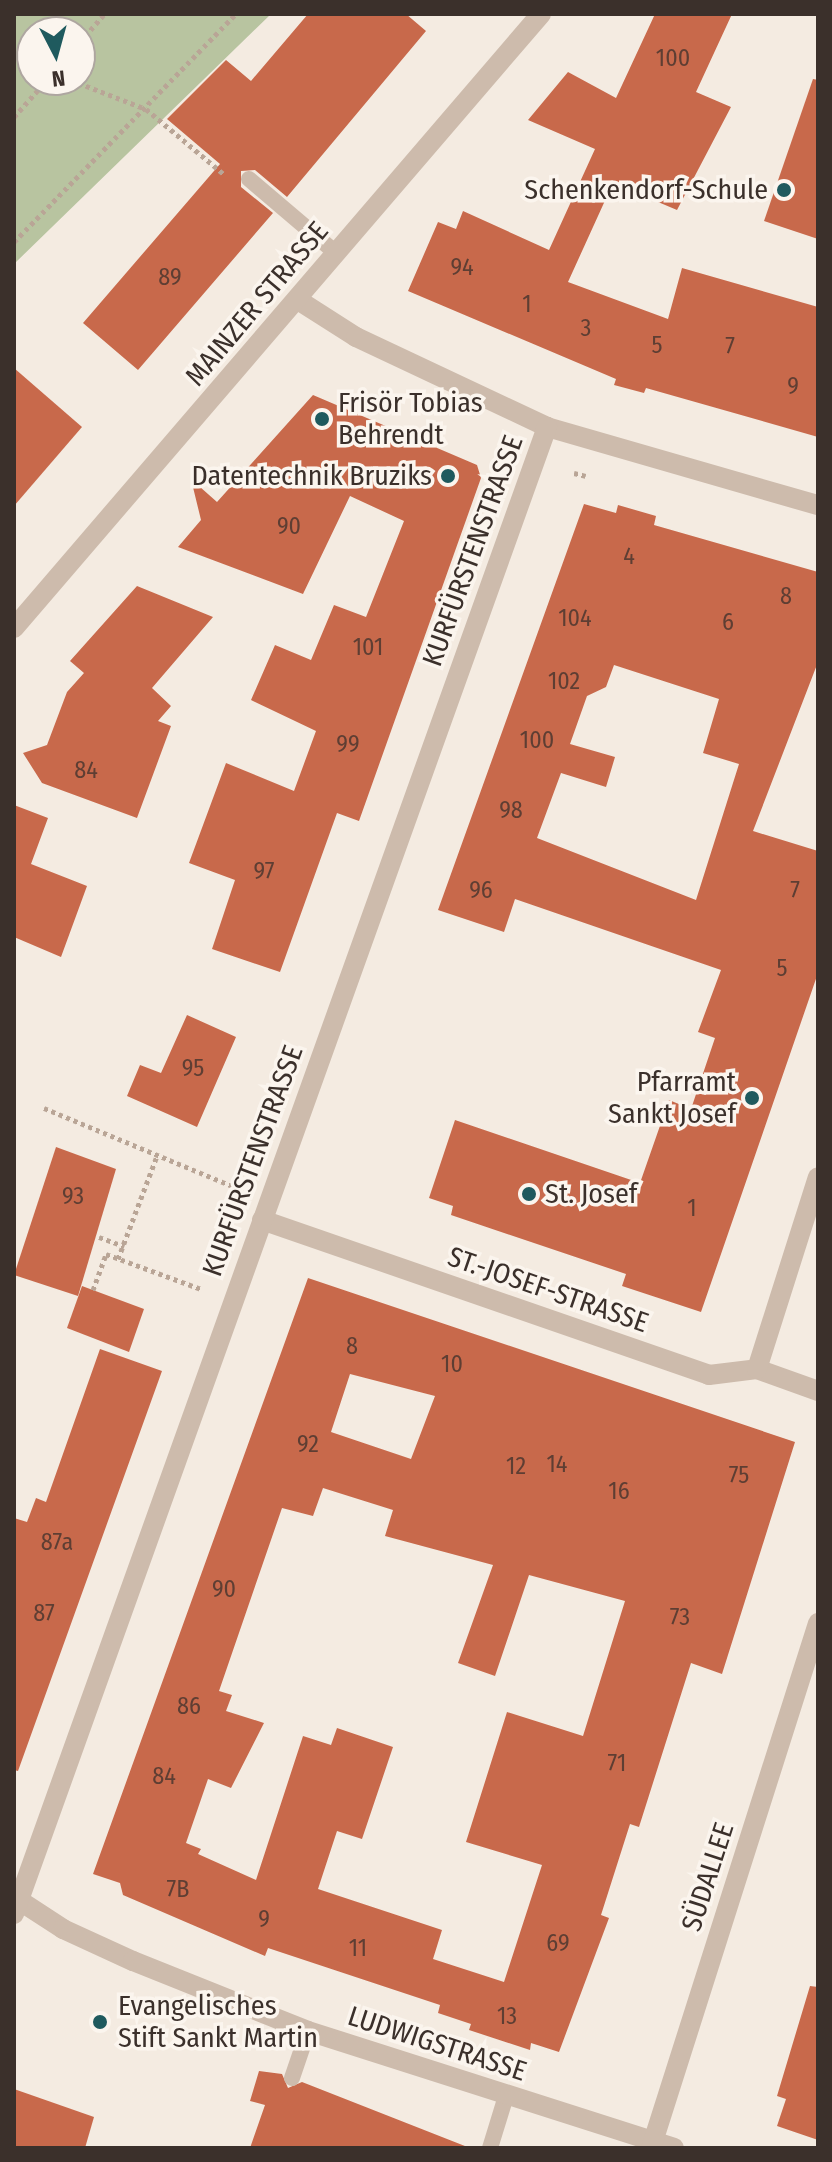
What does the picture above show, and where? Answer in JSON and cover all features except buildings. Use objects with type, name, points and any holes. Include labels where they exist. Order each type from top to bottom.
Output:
[{"type":"street","name":"MAINZER STRASSE","points":[[14,628],[541,14]]},
{"type":"street","points":[[298,300],[356,337],[547,427],[818,505]]},
{"type":"street","name":"KURFÜRSTENSTRASSE","points":[[16,1904],[547,427]]},
{"type":"street","points":[[757,1369],[818,1177]]},
{"type":"street","name":"ST.-JOSEF-STRASSE","points":[[262,1220],[709,1375],[757,1369],[818,1391]]},
{"type":"street","name":"SÜDALLEE","points":[[653,2145],[818,1623]]},
{"type":"street","name":"LUDWIGSTRASSE","points":[[16,1904],[133,1961],[308,2031],[653,2145],[674,2148]]},
{"type":"lane","points":[[249,179],[336,253]]},
{"type":"lane","points":[[292,2078],[308,2031]]},
{"type":"lane","points":[[490,2148],[506,2096]]},
{"type":"path","points":[[14,242],[236,14]]},
{"type":"path","points":[[96,90],[146,109]]},
{"type":"path","points":[[14,117],[33,96]]},
{"type":"path","points":[[574,473],[586,476]]},
{"type":"path","points":[[44,1108],[237,1188]]},
{"type":"path","points":[[118,1259],[157,1156]]},
{"type":"path","points":[[99,1237],[124,1246]]},
{"type":"path","points":[[93,1290],[106,1254],[201,1289]]},
{"type":"green space","points":[[14,14],[271,14],[14,264]]},
{"type":"place","name":"Schenkendorf-Schule","points":[[784,190]]},
{"type":"place","name":"Frisör Tobias Behrendt","points":[[322,419]]},
{"type":"place","name":"Datentechnik Bruziks","points":[[448,476]]},
{"type":"place","name":"Pfarramt Sankt Josef","points":[[752,1098]]},
{"type":"place","name":"St. Josef","points":[[529,1194]]},
{"type":"place","name":"Evangelisches Stift Sankt Martin","points":[[100,2022]]}]
